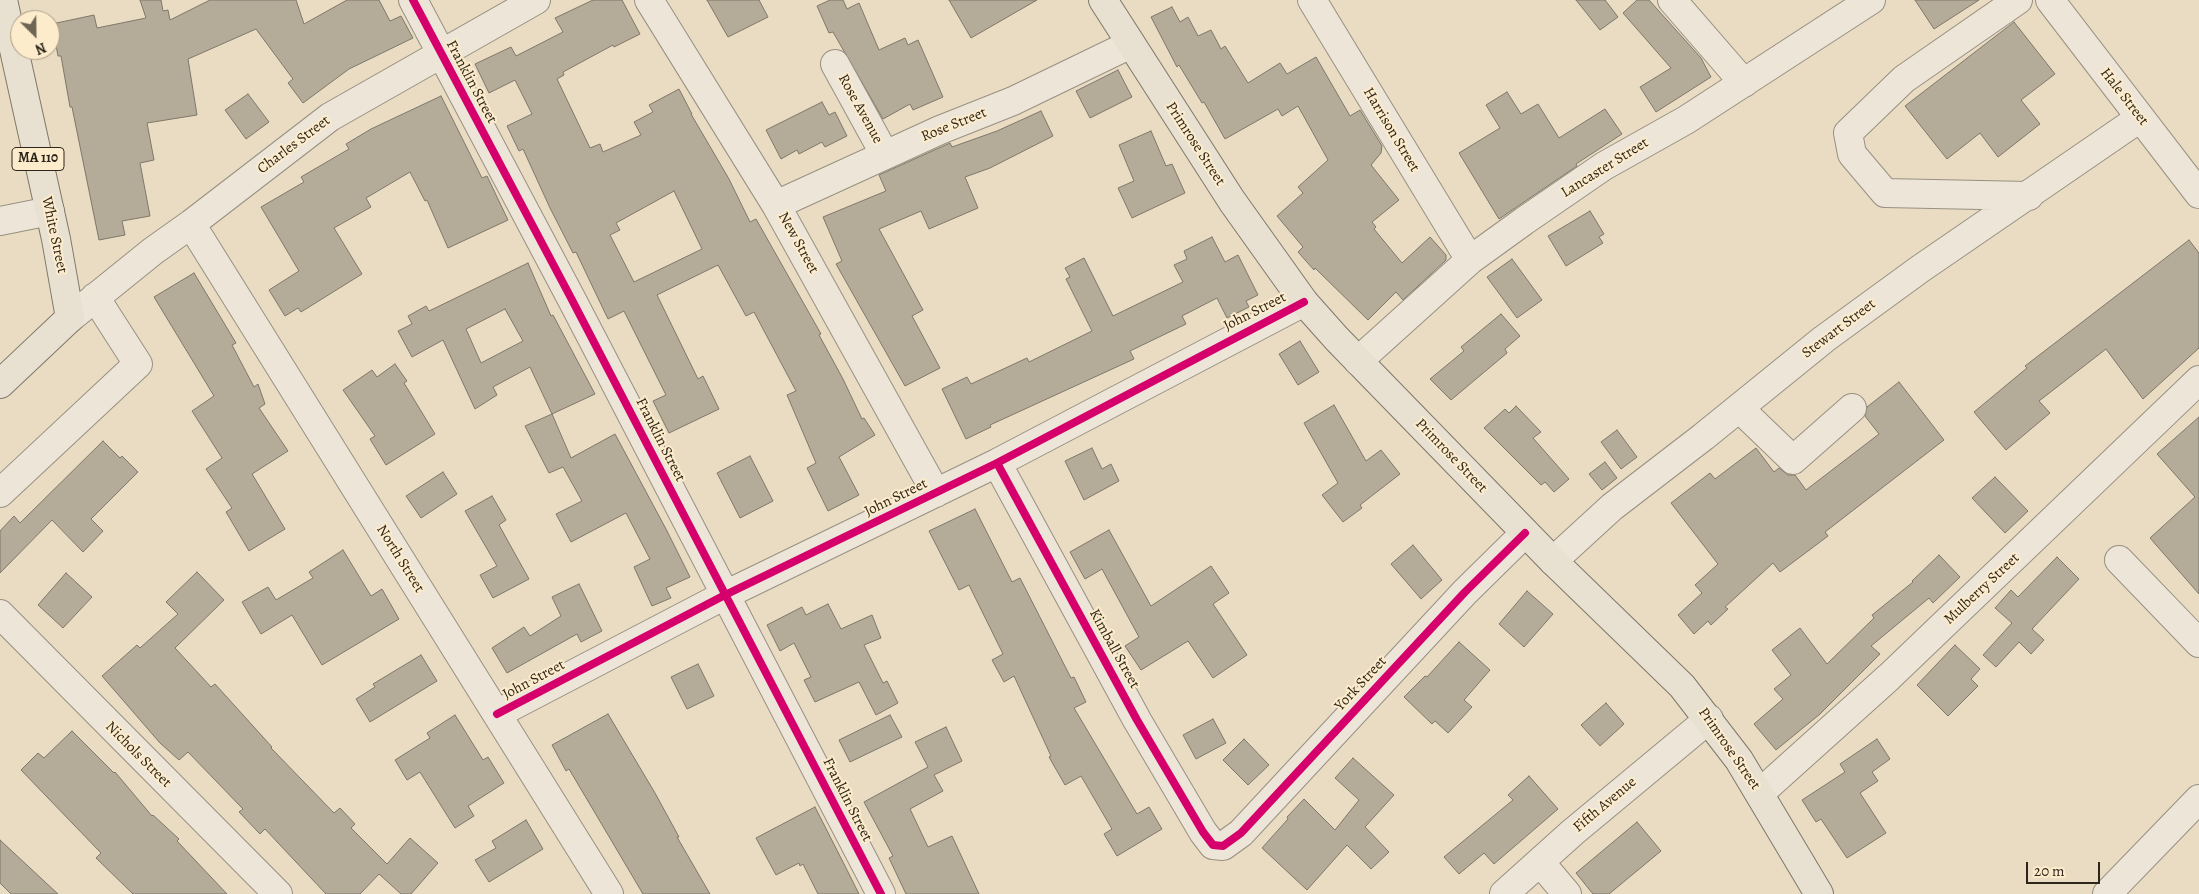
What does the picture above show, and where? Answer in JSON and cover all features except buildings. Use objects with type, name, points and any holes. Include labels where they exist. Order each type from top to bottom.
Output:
[{"type":"main road","name":"White Street","points":[[3,0],[50,211],[70,318]]},
{"type":"main road","name":"Primrose Street","points":[[1103,0],[1232,201],[1304,302],[1358,362],[1525,532],[1682,686],[1739,760],[1819,894]]},
{"type":"main road","points":[[0,384],[70,318]]},
{"type":"street","name":"Franklin Street","points":[[413,0],[571,298],[881,894]]},
{"type":"street","name":"Charles Street","points":[[70,318],[153,251],[330,117],[536,0]]},
{"type":"street","name":"New Street","points":[[648,0],[776,205],[936,493]]},
{"type":"street","name":"Harrison Street","points":[[1312,0],[1470,260]]},
{"type":"street","points":[[1672,0],[1744,83]]},
{"type":"street","name":"Lancaster Street","points":[[1358,362],[1470,260],[1604,166],[1686,120],[1871,0]]},
{"type":"street","points":[[2018,0],[1904,79],[1848,133],[1852,154],[1885,193],[2029,196]]},
{"type":"street","name":"Hale Street","points":[[2050,0],[2199,194]]},
{"type":"street","name":"Rose Street","points":[[776,205],[885,155],[1013,101],[1131,44]]},
{"type":"street","name":"Rose Avenue","points":[[835,64],[885,155]]},
{"type":"street","name":"Stewart Street","points":[[1553,560],[1612,506],[1840,328],[1920,269],[2140,118]]},
{"type":"street","points":[[0,221],[50,211]]},
{"type":"street","name":"North Street","points":[[191,224],[609,894]]},
{"type":"street","points":[[0,493],[138,364],[96,297]]},
{"type":"street","name":"John Street","points":[[497,714],[725,595],[997,463],[1304,302]]},
{"type":"street","name":"Mulberry Street","points":[[1760,793],[1896,671],[2199,380]]},
{"type":"street","points":[[1739,408],[1793,460],[1852,408]]},
{"type":"street","name":"Kimball Street","points":[[997,463],[1137,720],[1203,832],[1214,845]]},
{"type":"street","name":"York Street","points":[[1214,845],[1223,846],[1241,833],[1465,592],[1525,532]]},
{"type":"street","points":[[2120,560],[2199,643]]},
{"type":"street","name":"Nichols Street","points":[[0,614],[278,894]]},
{"type":"street","name":"Fifth Avenue","points":[[1504,894],[1709,720]]},
{"type":"street","points":[[2106,894],[2199,799]]},
{"type":"street","points":[[1540,862],[1567,894]]},
{"type":"cycle path","points":[[413,0],[571,298],[881,894]]},
{"type":"cycle path","points":[[497,714],[725,595],[997,463],[1304,302]]},
{"type":"cycle path","points":[[997,463],[1137,720],[1203,832],[1213,845],[1223,846],[1241,833],[1465,592],[1525,533]]}]
